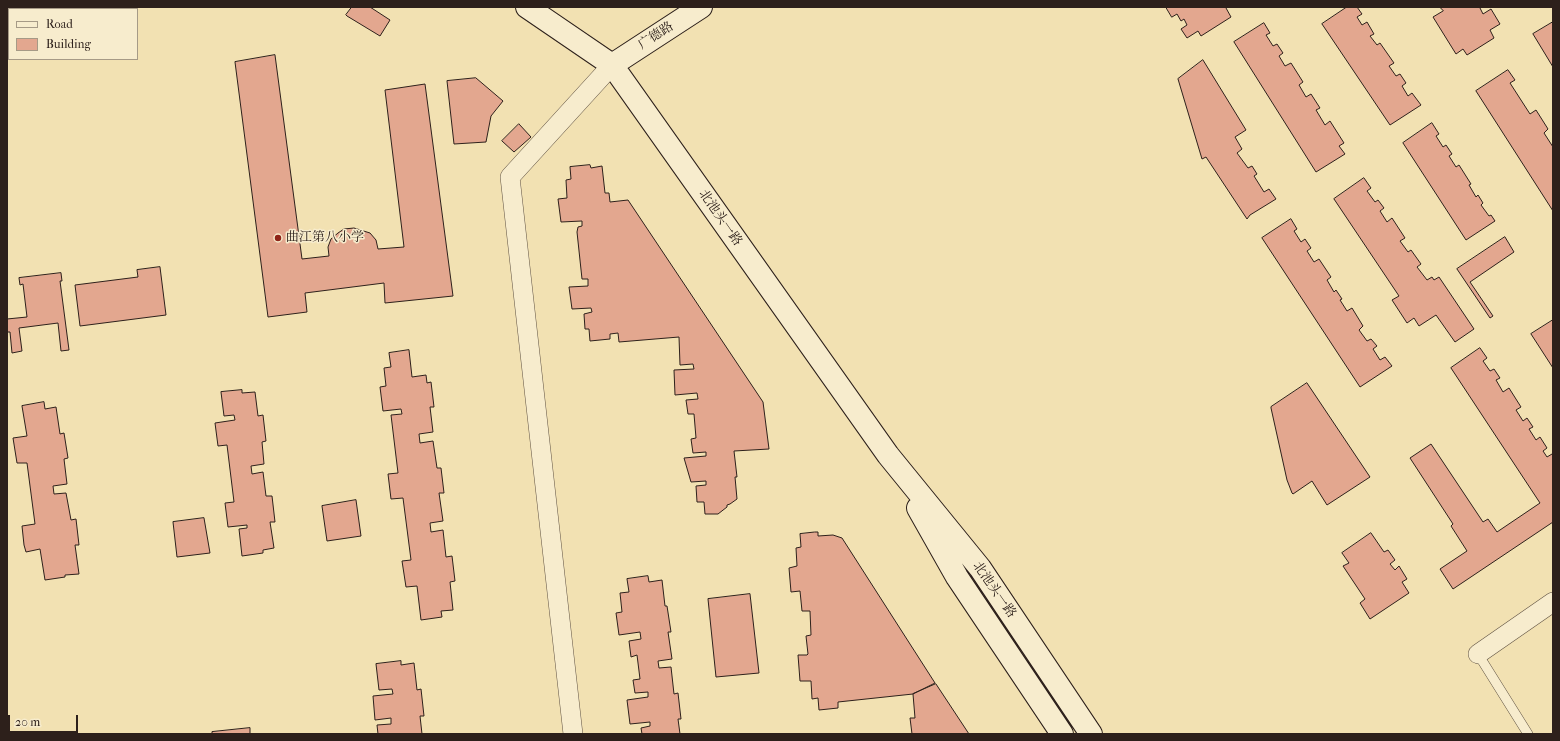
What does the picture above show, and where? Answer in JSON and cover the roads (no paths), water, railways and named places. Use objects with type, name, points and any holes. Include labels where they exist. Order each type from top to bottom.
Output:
[{"type":"street","name":"北池头一路","points":[[528,7],[612,65],[888,455],[980,568],[1091,734]]},
{"type":"street","name":"广德路","points":[[612,65],[701,7]]},
{"type":"street","points":[[573,734],[510,177],[612,65]]},
{"type":"street","name":"北池头一路","points":[[888,455],[957,577],[1062,734]]},
{"type":"street","points":[[1478,654],[1553,602]]},
{"type":"lane","points":[[1478,654],[1528,734]]},
{"type":"place","name":"曲江第八小学","points":[[278,238]]}]
